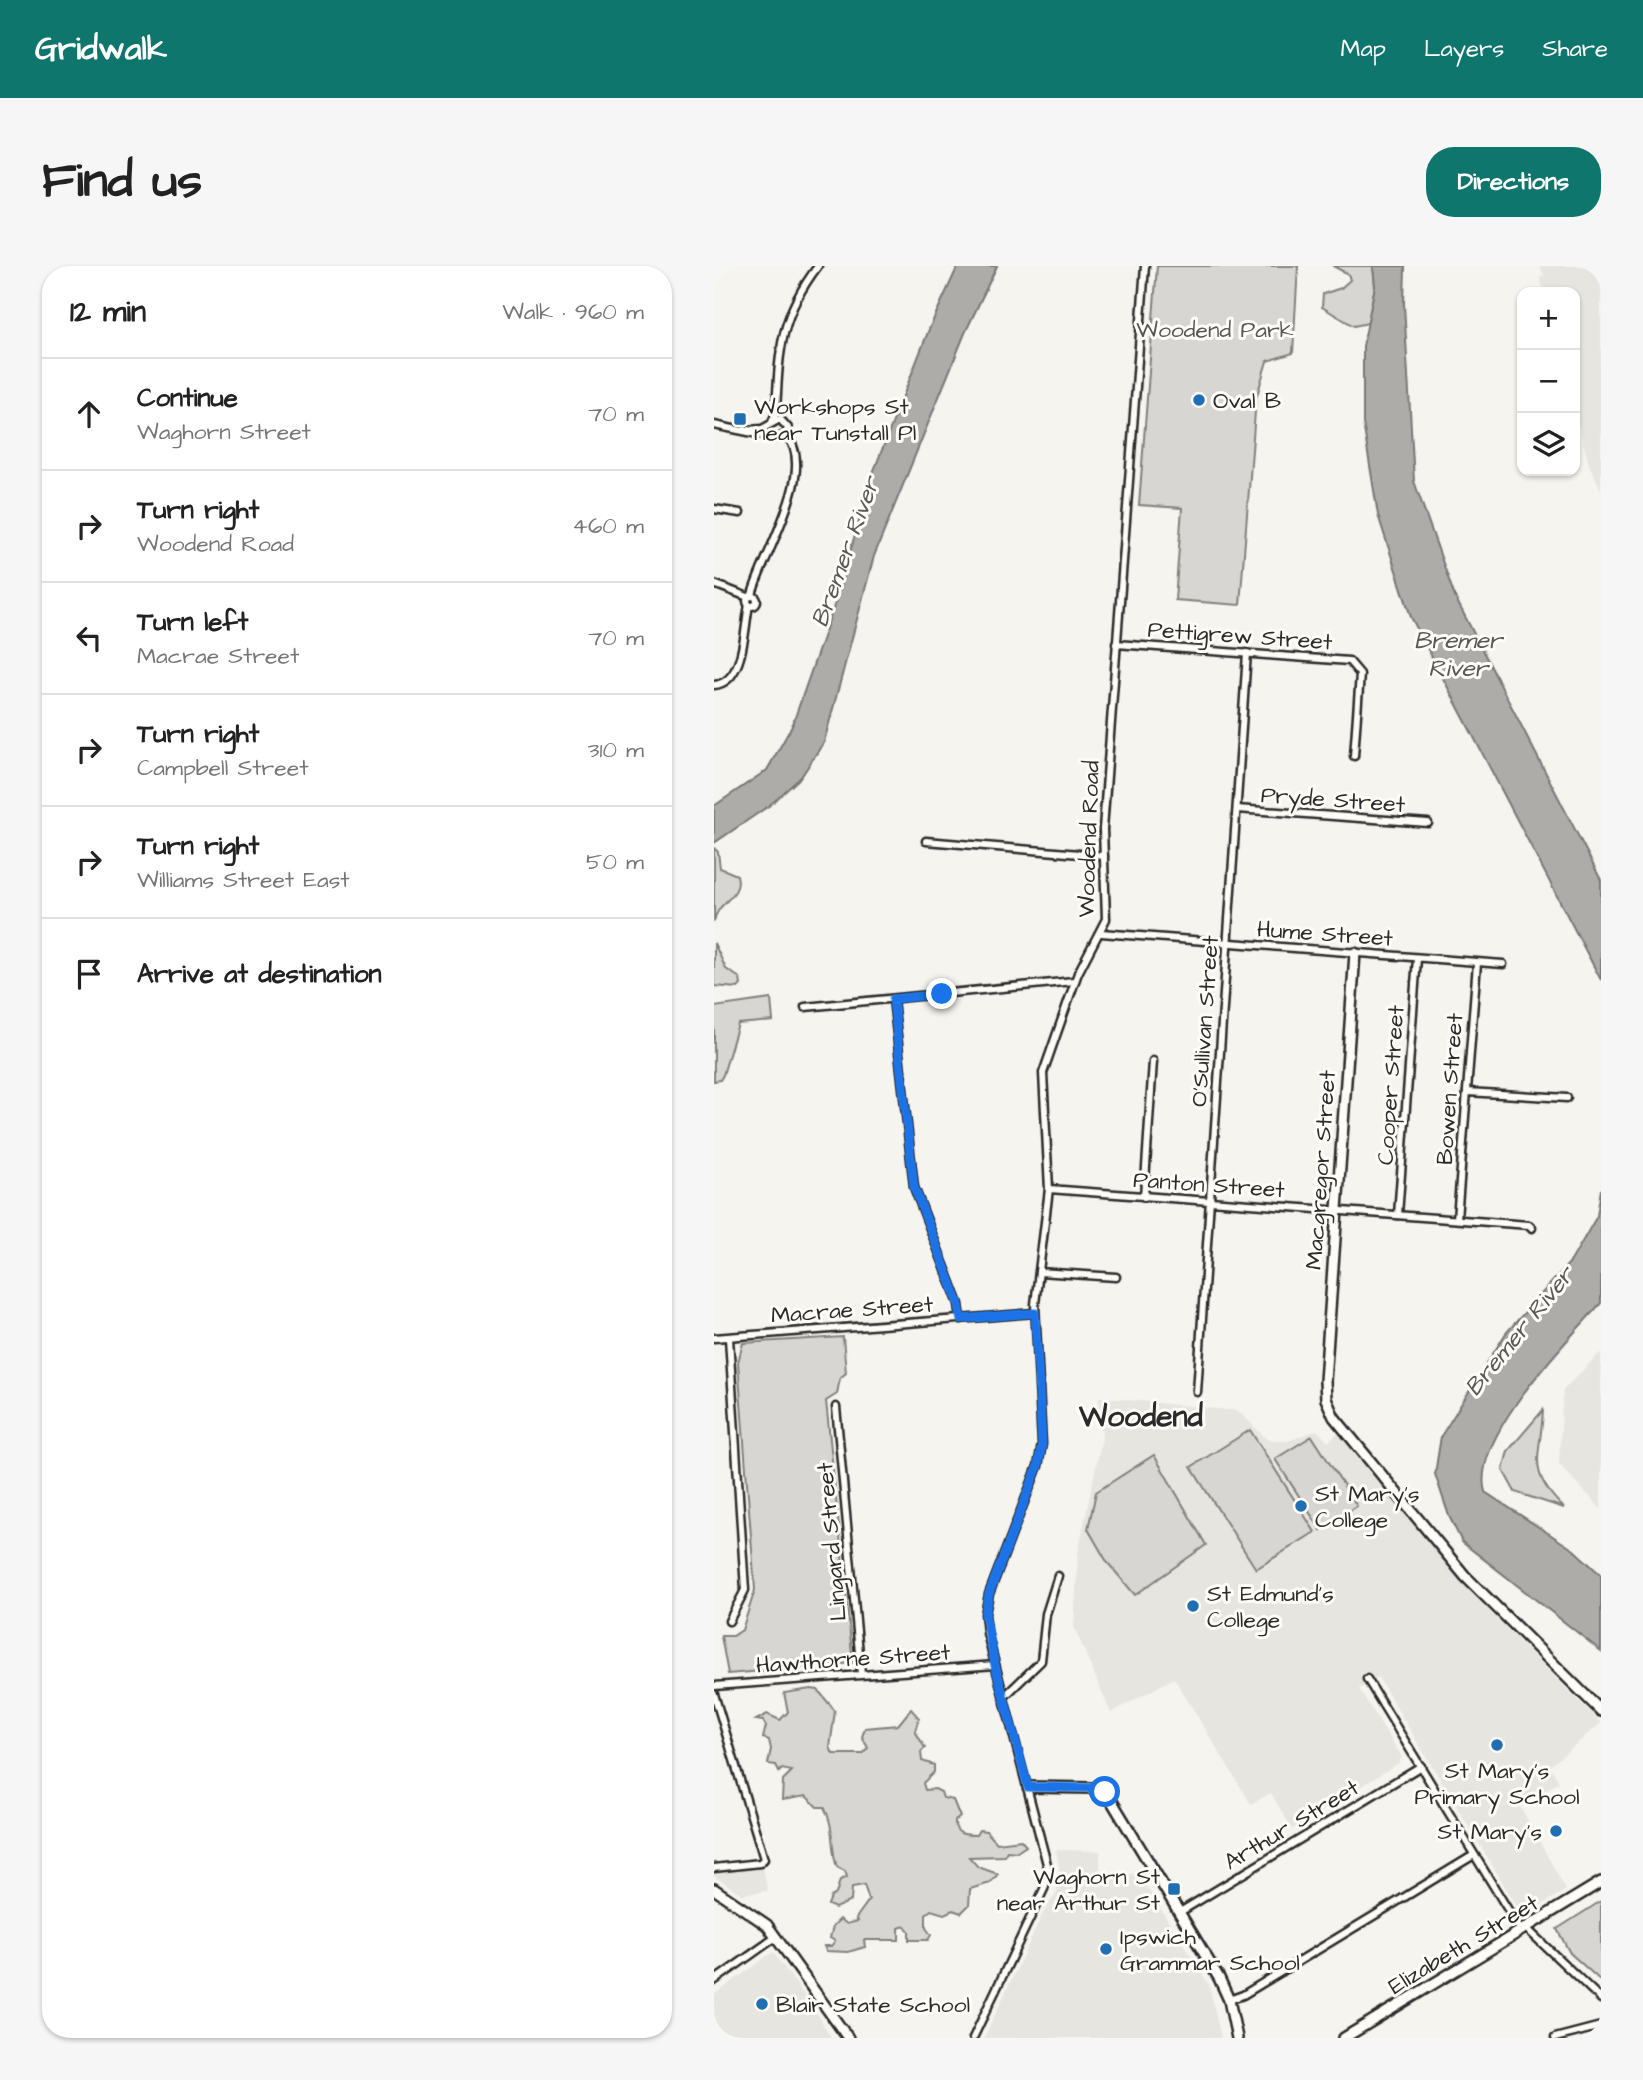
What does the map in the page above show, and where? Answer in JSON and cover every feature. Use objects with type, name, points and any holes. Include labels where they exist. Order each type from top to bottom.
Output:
[{"type":"street","points":[[777,438],[769,432],[776,401],[779,348],[784,325],[798,295],[818,266]]},
{"type":"street","name":"Woodend Road","points":[[973,2038],[1049,1875],[995,1665],[986,1624],[987,1602],[1038,1466],[1042,1444],[1035,1313],[1049,1189],[1043,1073],[1074,981],[1101,933],[1107,904],[1103,829],[1145,266]]},
{"type":"street","points":[[714,685],[726,681],[740,659],[750,596],[794,487],[794,449],[786,435],[788,429],[776,401]]},
{"type":"street","points":[[744,430],[762,429],[783,420]]},
{"type":"street","points":[[714,425],[777,438],[786,435]]},
{"type":"street","points":[[714,509],[740,513]]},
{"type":"street","points":[[714,584],[750,596]]},
{"type":"street","name":"Pettigrew Street","points":[[1116,644],[1349,661],[1359,669],[1354,756]]},
{"type":"street","name":"O'Sullivan Street","points":[[1197,1392],[1247,653]]},
{"type":"street","name":"Pryde Street","points":[[1237,809],[1427,823]]},
{"type":"street","points":[[926,841],[1104,856]]},
{"type":"street","name":"Hume Street","points":[[1101,933],[1503,964]]},
{"type":"street","name":"Macgregor Street","points":[[1355,953],[1324,1389],[1334,1417],[1437,1545],[1601,1711]]},
{"type":"street","name":"Cooper Street","points":[[1398,1214],[1417,958]]},
{"type":"street","name":"Bowen Street","points":[[1457,1219],[1476,963]]},
{"type":"street","points":[[805,1007],[1074,981]]},
{"type":"street","points":[[893,999],[914,1187],[959,1304],[961,1319]]},
{"type":"street","points":[[1144,1197],[1153,1061]]},
{"type":"street","points":[[1467,1092],[1567,1098]]},
{"type":"street","name":"Panton Street","points":[[1049,1189],[1398,1214],[1529,1225],[1532,1228]]},
{"type":"street","points":[[1039,1272],[1116,1278]]},
{"type":"street","name":"Macrae Street","points":[[714,1338],[729,1338],[746,1333],[1035,1313]]},
{"type":"street","points":[[729,1338],[745,1590],[729,1621]]},
{"type":"street","name":"Lingard Street","points":[[836,1407],[861,1674]]},
{"type":"street","points":[[1004,1697],[1041,1661],[1046,1614],[1058,1576]]},
{"type":"street","name":"Hawthorne Street","points":[[714,1686],[995,1665]]},
{"type":"street","points":[[1367,1679],[1474,1855],[1523,1929],[1601,1999]]},
{"type":"street","points":[[714,1694],[763,1861],[714,1868]]},
{"type":"street","name":"Arthur Street","points":[[1180,1912],[1421,1766]]},
{"type":"street","points":[[1028,1787],[1092,1788],[1105,1792],[1219,1978],[1229,2000],[1237,2038]]},
{"type":"street","points":[[1229,2000],[1243,1995],[1474,1855]]},
{"type":"street","name":"Elizabeth Street","points":[[1344,2038],[1601,1882]]},
{"type":"street","points":[[714,1889],[764,1923],[848,2038]]},
{"type":"street","points":[[714,1981],[776,1937]]},
{"type":"street","points":[[1555,2038],[1601,2026]]},
{"type":"shaded area","points":[[1540,266],[1601,266],[1601,490],[1589,464],[1580,431],[1580,287],[1543,287],[1540,277],[1544,276]]},
{"type":"shaded area","points":[[1601,1352],[1601,1509],[1559,1464],[1563,1390]]},
{"type":"shaded area","points":[[1099,1397],[1238,1411],[1268,1440],[1288,1441],[1317,1430],[1328,1442],[1338,1433],[1476,1597],[1601,1723],[1550,1766],[1559,1782],[1520,1806],[1566,1890],[1523,1916],[1378,1677],[1359,1689],[1402,1757],[1399,1763],[1292,1829],[1271,1793],[1251,1804],[1174,1678],[1111,1713],[1074,1627],[1078,1552],[1102,1438]]},
{"type":"shaded area","name":"Ipswich Grammar School","points":[[1056,1850],[1100,1851],[1100,1873],[1117,1876],[1138,1873],[1209,1985],[1221,2038],[984,2038],[1043,1913],[1056,1894],[1060,1873]]},
{"type":"shaded area","points":[[762,1866],[768,1891],[742,1894],[714,1876],[716,1871]]},
{"type":"shaded area","name":"Blair State School","points":[[773,1952],[817,2013],[831,2038],[714,2038],[714,1995]]},
{"type":"green space","name":"Woodend Park","points":[[1157,266],[1298,266],[1293,353],[1267,361],[1256,399],[1240,605],[1175,600],[1182,508],[1139,505]]},
{"type":"green space","points":[[1333,266],[1373,266],[1375,286],[1368,323],[1354,326],[1322,307],[1323,294],[1341,288],[1350,280],[1348,274]]},
{"type":"green space","points":[[714,848],[718,852],[720,868],[737,875],[738,883],[714,922]]},
{"type":"green space","points":[[714,943],[726,969],[740,978],[741,985],[738,988],[714,986]]},
{"type":"green space","points":[[771,999],[773,1021],[738,1024],[723,1075],[720,1080],[714,1081],[714,1007]]},
{"type":"green space","points":[[843,1337],[846,1373],[840,1378],[837,1394],[826,1401],[853,1663],[728,1674],[721,1636],[733,1636],[742,1630],[755,1590],[738,1362],[743,1343]]},
{"type":"green space","points":[[1543,1410],[1538,1452],[1540,1473],[1552,1495],[1564,1508],[1515,1492],[1503,1470],[1508,1451]]},
{"type":"green space","points":[[1250,1430],[1315,1532],[1256,1569],[1191,1467]]},
{"type":"green space","points":[[1312,1436],[1357,1506],[1321,1530],[1275,1459]]},
{"type":"green space","points":[[1154,1455],[1206,1545],[1135,1595],[1107,1562],[1088,1529],[1096,1492]]},
{"type":"green space","points":[[818,1690],[835,1711],[830,1747],[833,1754],[863,1754],[868,1748],[862,1737],[865,1728],[898,1725],[911,1709],[919,1718],[915,1731],[925,1748],[921,1752],[922,1761],[934,1765],[934,1772],[923,1783],[925,1790],[935,1789],[941,1792],[943,1798],[953,1800],[960,1817],[955,1821],[956,1829],[968,1835],[976,1835],[979,1830],[986,1831],[997,1843],[1021,1840],[1026,1846],[1017,1852],[1007,1851],[1004,1856],[969,1857],[978,1867],[998,1874],[990,1883],[970,1889],[969,1905],[961,1913],[953,1910],[944,1914],[931,1910],[926,1914],[926,1928],[931,1935],[928,1940],[909,1940],[909,1931],[905,1926],[899,1928],[899,1940],[864,1940],[865,1947],[848,1952],[826,1951],[824,1946],[831,1946],[835,1941],[830,1938],[833,1926],[840,1919],[847,1924],[858,1921],[856,1918],[869,1900],[864,1885],[852,1887],[851,1901],[835,1908],[828,1905],[831,1897],[836,1894],[840,1880],[847,1877],[845,1871],[837,1867],[827,1814],[824,1807],[817,1807],[806,1796],[782,1800],[783,1780],[792,1771],[782,1769],[779,1772],[776,1765],[768,1764],[771,1749],[769,1740],[763,1738],[766,1726],[763,1721],[756,1720],[767,1714],[780,1720],[788,1712],[784,1693]]},
{"type":"green space","points":[[1601,1901],[1601,1981],[1570,1953],[1557,1929]]},
{"type":"water","name":"Bremer River","points":[[958,266],[997,266],[965,333],[874,556],[824,742],[801,777],[770,805],[714,843],[714,806],[767,770],[792,726],[836,600],[873,473],[930,327]]},
{"type":"water","name":"Bremer River","points":[[1373,266],[1405,266],[1404,304],[1414,481],[1455,597],[1601,880],[1601,980],[1411,617],[1378,515],[1363,423],[1363,346],[1375,286]]},
{"type":"water","name":"Bremer River","points":[[1601,1189],[1601,1303],[1524,1392],[1492,1446],[1484,1470],[1485,1492],[1574,1550],[1601,1575],[1601,1651],[1462,1542],[1449,1516],[1435,1474],[1441,1436],[1506,1333],[1571,1261],[1597,1216]]},
{"type":"place","name":"Oval B","points":[[1199,400]]},
{"type":"place","name":"Workshops St near Tunstall Pl","points":[[740,419]]},
{"type":"place","name":"St Mary's College","points":[[1301,1506]]},
{"type":"place","name":"St Edmund's College","points":[[1193,1606]]},
{"type":"place","name":"St Mary's Primary School","points":[[1497,1745]]},
{"type":"place","name":"St Mary's","points":[[1556,1831]]},
{"type":"place","name":"Waghorn St near Arthur St","points":[[1174,1889]]},
{"type":"place","name":"Ipswich Grammar School","points":[[1106,1949]]},
{"type":"place","name":"Blair State School","points":[[762,2004]]},
{"type":"district","name":"Woodend","points":[[1141,1416]]},
{"type":"route","points":[[942,994],[893,999],[914,1187],[959,1304],[961,1319],[1035,1313],[1043,1407],[1039,1461],[987,1602],[987,1633],[1028,1787],[1092,1788],[1105,1792]]}]
